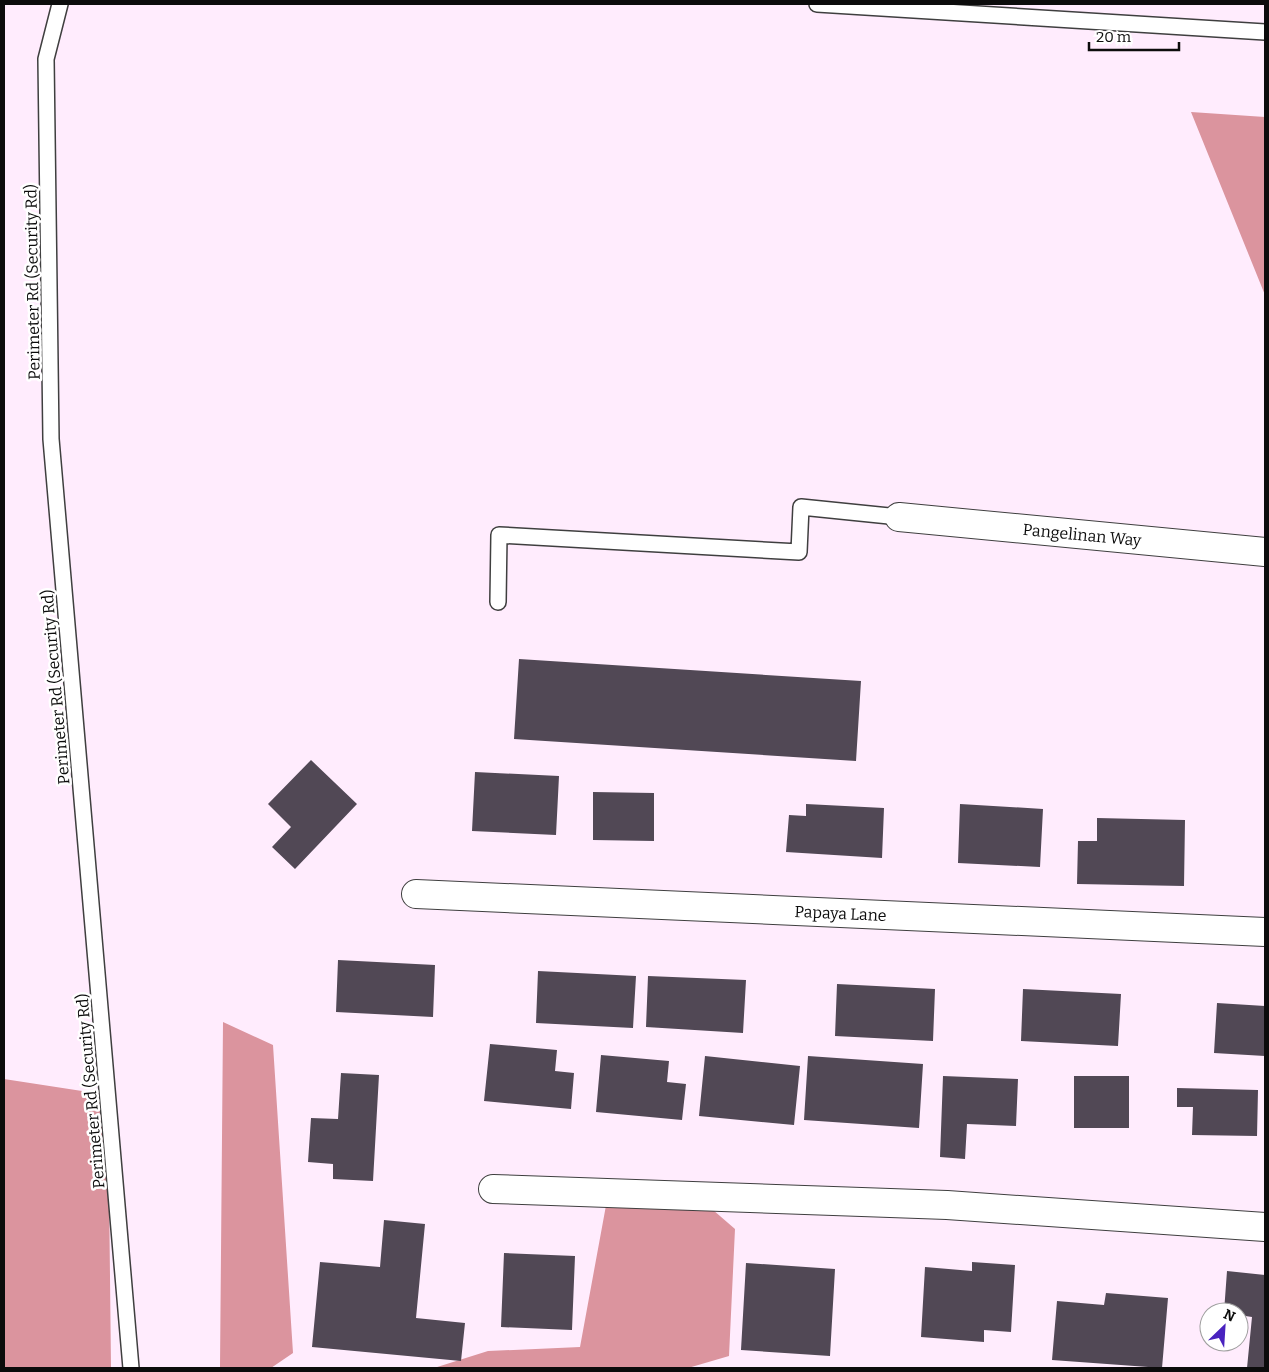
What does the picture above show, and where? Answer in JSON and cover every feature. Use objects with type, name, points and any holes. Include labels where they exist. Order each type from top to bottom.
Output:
[{"type":"street","name":"Pangelinan Way","points":[[899,517],[1265,552]]},
{"type":"street","name":"Papaya Lane","points":[[416,894],[1062,921],[1265,932]]},
{"type":"street","points":[[493,1190],[947,1205],[1265,1227]]},
{"type":"lane","name":"Perimeter Rd (Security Rd)","points":[[60,4],[46,59],[51,439],[131,1368]]},
{"type":"lane","points":[[817,4],[1265,32]]},
{"type":"lane","points":[[498,602],[500,535],[799,552],[801,507],[899,517]]},
{"type":"shaded area","points":[[1191,112],[1265,117],[1265,295]]},
{"type":"shaded area","points":[[223,1022],[273,1045],[293,1353],[271,1368],[220,1368]]},
{"type":"shaded area","points":[[4,1079],[108,1095],[111,1368],[4,1368]]},
{"type":"shaded area","points":[[698,1197],[735,1229],[729,1356],[688,1368],[434,1368],[488,1351],[580,1347],[607,1200]]},
{"type":"building","points":[[519,659],[861,681],[856,761],[514,739]]},
{"type":"building","points":[[311,760],[357,804],[295,869],[272,847],[291,827],[268,804]]},
{"type":"building","points":[[475,772],[559,776],[556,835],[472,831]]},
{"type":"building","points":[[593,792],[654,793],[654,841],[593,840]]},
{"type":"building","points":[[806,804],[884,808],[882,858],[786,852],[789,815],[806,816]]},
{"type":"building","points":[[960,804],[1043,809],[1040,867],[958,863]]},
{"type":"building","points":[[1097,818],[1185,820],[1184,886],[1077,884],[1078,841],[1097,841]]},
{"type":"building","points":[[338,960],[435,965],[433,1017],[336,1012]]},
{"type":"building","points":[[538,971],[636,976],[633,1028],[536,1023]]},
{"type":"building","points":[[648,976],[746,980],[743,1033],[646,1027]]},
{"type":"building","points":[[837,984],[935,989],[933,1041],[835,1036]]},
{"type":"building","points":[[1023,989],[1121,994],[1118,1046],[1021,1041]]},
{"type":"building","points":[[1217,1003],[1265,1006],[1265,1056],[1214,1053]]},
{"type":"building","points":[[490,1044],[557,1050],[555,1071],[574,1073],[571,1109],[484,1101]]},
{"type":"building","points":[[601,1055],[669,1061],[667,1082],[686,1084],[682,1120],[596,1112]]},
{"type":"building","points":[[705,1056],[800,1066],[794,1125],[699,1116]]},
{"type":"building","points":[[808,1056],[923,1064],[919,1128],[804,1120]]},
{"type":"building","points":[[341,1073],[379,1075],[373,1181],[333,1179],[333,1164],[308,1162],[311,1118],[338,1119]]},
{"type":"building","points":[[943,1076],[1018,1079],[1016,1126],[967,1124],[965,1159],[940,1157]]},
{"type":"building","points":[[1074,1076],[1129,1076],[1129,1128],[1074,1128]]},
{"type":"building","points":[[1177,1088],[1258,1090],[1257,1136],[1192,1135],[1193,1107],[1177,1107]]},
{"type":"building","points":[[384,1220],[425,1224],[416,1318],[465,1323],[461,1361],[312,1347],[320,1262],[380,1267]]},
{"type":"building","points":[[504,1253],[575,1256],[572,1330],[501,1327]]},
{"type":"building","points":[[972,1262],[1015,1265],[1011,1332],[984,1330],[984,1342],[921,1337],[925,1267],[972,1271]]},
{"type":"building","points":[[746,1263],[835,1269],[830,1356],[741,1350]]},
{"type":"building","points":[[1227,1271],[1265,1275],[1265,1368],[1247,1368],[1252,1317],[1249,1317],[1249,1302],[1225,1302]]},
{"type":"building","points":[[1106,1293],[1168,1298],[1162,1368],[1052,1360],[1057,1301],[1104,1305]]}]
